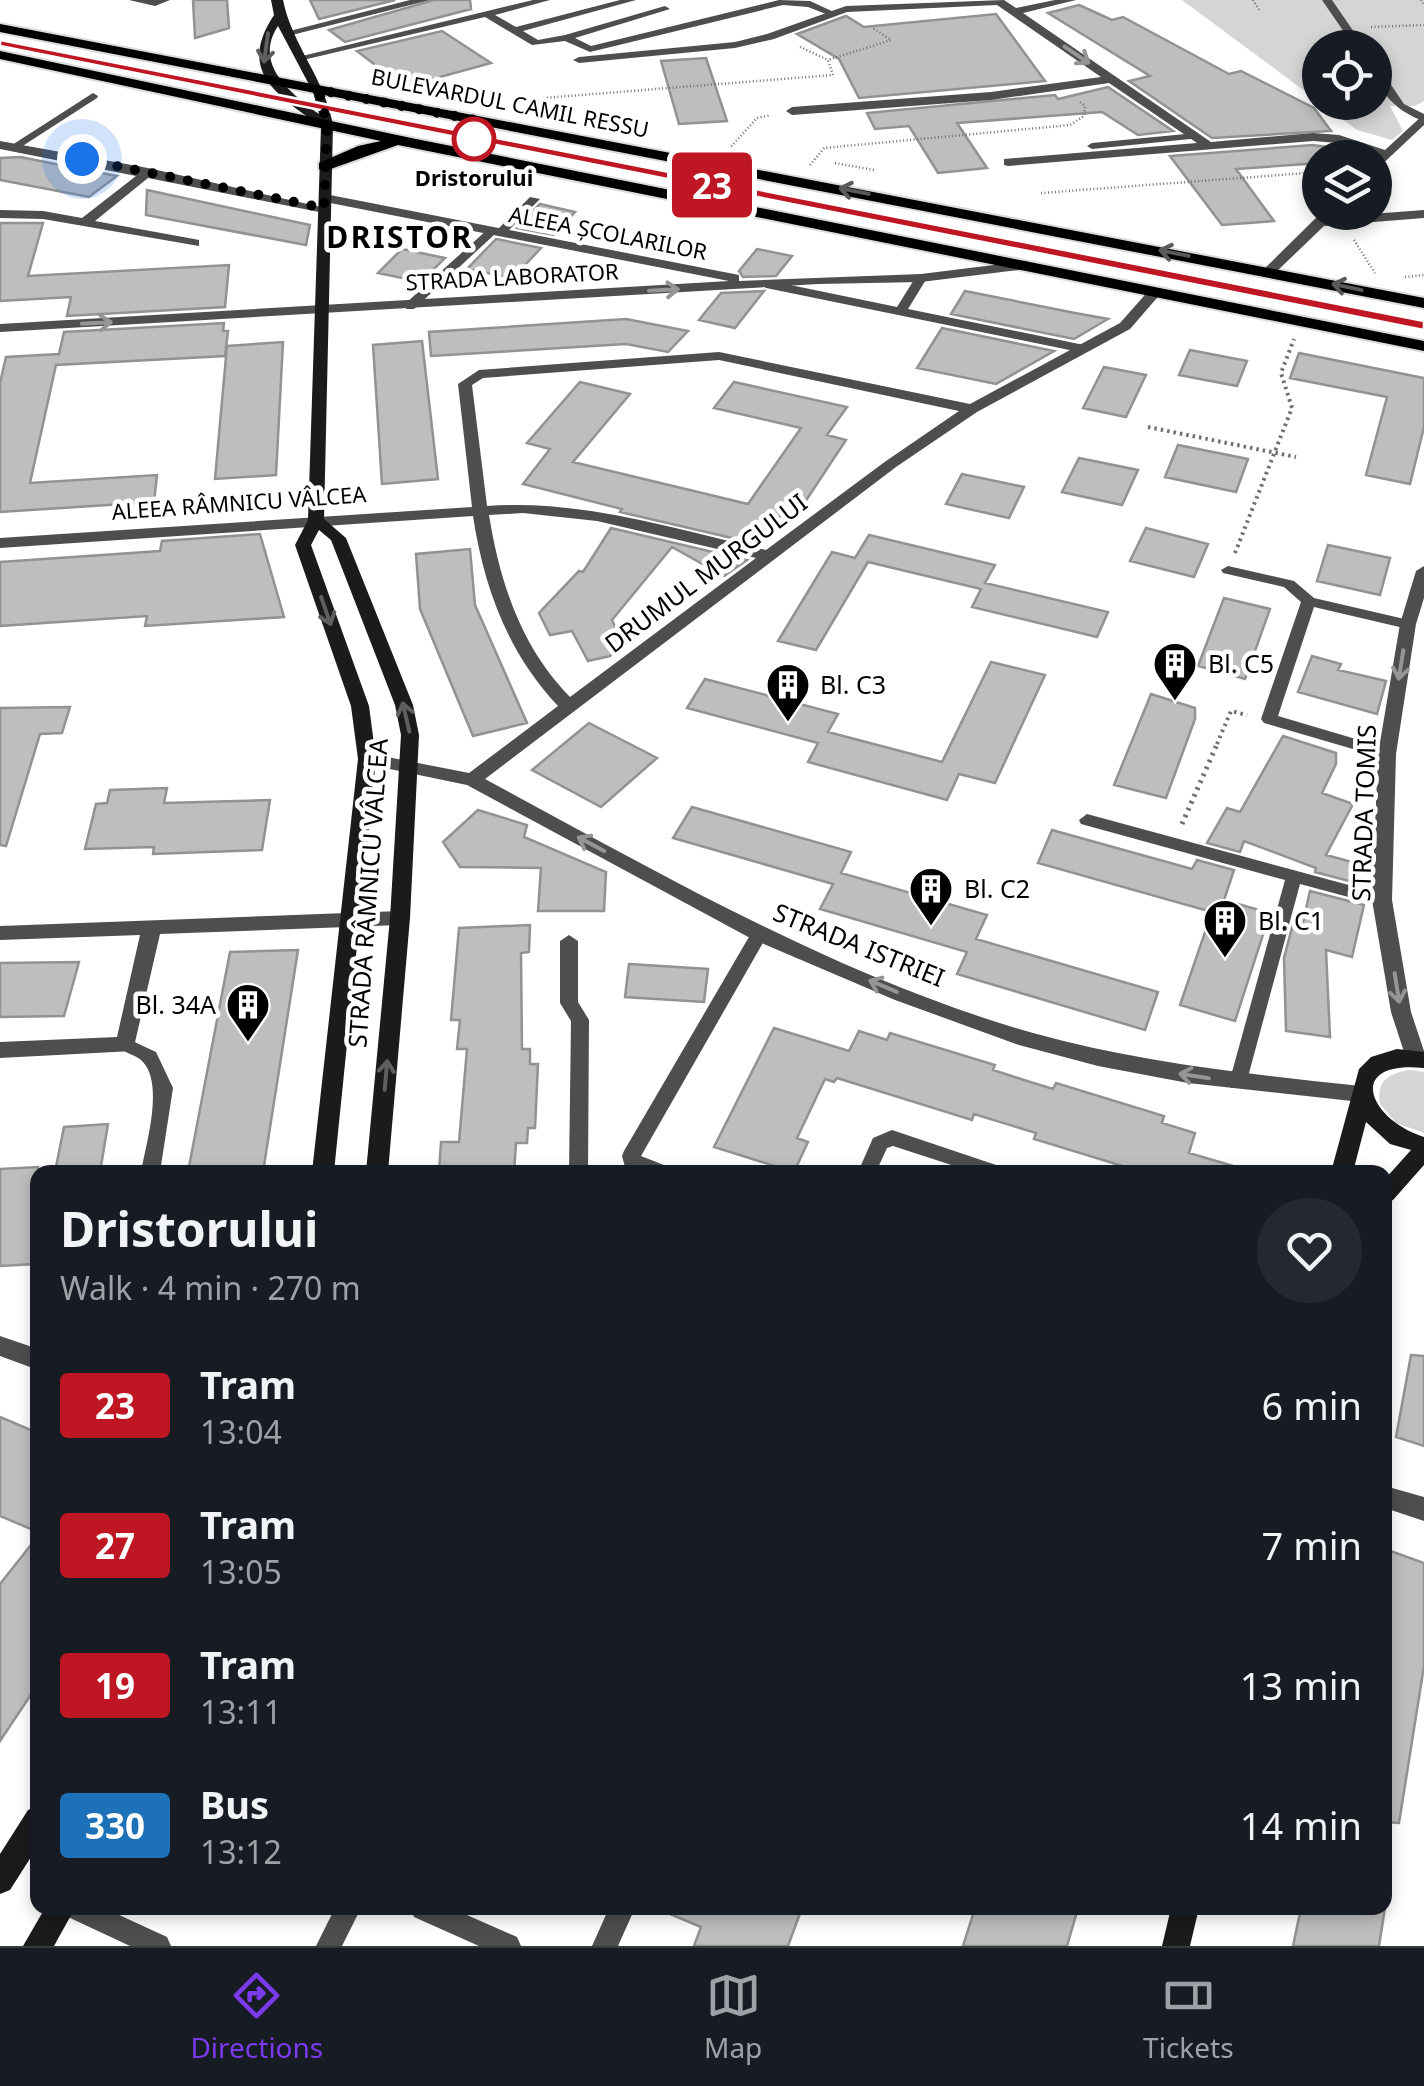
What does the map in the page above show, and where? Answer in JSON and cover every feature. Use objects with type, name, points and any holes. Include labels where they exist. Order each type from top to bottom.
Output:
[{"type":"main road","name":"BULEVARDUL CAMIL RESSU","points":[[0,28],[1424,303]]},
{"type":"main road","points":[[0,54],[416,144],[1424,346]]},
{"type":"main road","points":[[326,166],[363,149],[416,144]]},
{"type":"street","points":[[134,0],[164,0]]},
{"type":"street","points":[[277,0],[279,16],[266,36],[264,56],[271,81],[327,124]]},
{"type":"street","points":[[288,33],[424,0]]},
{"type":"street","points":[[1014,12],[1070,0]]},
{"type":"street","points":[[579,60],[735,45],[770,38],[831,13],[868,5],[998,1],[1208,145]]},
{"type":"street","name":"STRADA RÂMNICU VÂLCEA","points":[[279,16],[319,90],[327,124],[316,520],[304,545],[360,706],[367,758],[324,1165]]},
{"type":"street","points":[[792,111],[1061,88],[1110,78]]},
{"type":"street","points":[[1392,150],[1424,118]]},
{"type":"street","points":[[1008,162],[1325,137],[1336,140]]},
{"type":"street","name":"ALEEA ȘCOLARILOR","points":[[0,145],[766,284]]},
{"type":"street","points":[[85,222],[148,172]]},
{"type":"street","points":[[0,214],[85,222],[194,243]]},
{"type":"street","points":[[1392,215],[1424,214]]},
{"type":"street","points":[[1269,272],[1316,230]]},
{"type":"street","name":"STRADA LABORATOR","points":[[0,328],[921,278],[1026,265]]},
{"type":"street","name":"DRUMUL MURGULUI","points":[[472,780],[891,464],[972,409],[1130,322],[1156,291]]},
{"type":"street","points":[[570,708],[536,670],[516,637],[493,568],[480,510],[465,384],[470,378],[479,374],[719,356],[972,409]]},
{"type":"street","name":"ALEEA RÂMNICU VÂLCEA","points":[[0,543],[480,510],[560,510],[770,556]]},
{"type":"street","name":"STRADA RÂMNICU VÂLCEA","points":[[316,520],[338,538],[404,704],[411,765],[378,1165]]},
{"type":"street","name":"STRADA TOMIS","points":[[1421,1056],[1401,1012],[1382,900],[1386,754],[1408,624],[1424,571]]},
{"type":"street","name":"STRADA ISTRIEI","points":[[367,758],[472,780],[759,934],[902,994],[1026,1039],[1098,1058],[1238,1083],[1361,1096]]},
{"type":"street","points":[[0,933],[400,918]]},
{"type":"street","points":[[0,1050],[126,1045],[152,927]]},
{"type":"street","points":[[1344,1165],[1364,1078],[1376,1066],[1394,1058],[1421,1056]]},
{"type":"street","points":[[1361,1096],[1378,1125],[1424,1148],[1392,1186]]},
{"type":"street","points":[[0,1346],[30,1357]]},
{"type":"street","points":[[1392,1499],[1424,1510]]},
{"type":"street","points":[[0,1880],[30,1833]]},
{"type":"street","points":[[37,1946],[57,1915]]},
{"type":"street","points":[[1176,1946],[1183,1915]]},
{"type":"lane","points":[[303,57],[545,0]]},
{"type":"lane","points":[[513,31],[631,0]]},
{"type":"lane","points":[[648,0],[690,25]]},
{"type":"lane","points":[[1327,0],[1348,30]]},
{"type":"lane","points":[[566,38],[590,49],[605,48],[793,2],[831,13]]},
{"type":"lane","points":[[488,16],[536,43],[665,9]]},
{"type":"lane","points":[[1392,94],[1400,106],[1424,118]]},
{"type":"lane","points":[[16,146],[93,96]]},
{"type":"lane","points":[[1092,146],[1196,136]]},
{"type":"lane","points":[[410,306],[534,198]]},
{"type":"lane","points":[[901,312],[921,278]]},
{"type":"lane","points":[[766,284],[1084,349]]},
{"type":"lane","points":[[1228,570],[1289,584],[1309,601],[1408,624]]},
{"type":"lane","points":[[1309,601],[1270,719],[1386,754]]},
{"type":"lane","points":[[1088,820],[1382,900]]},
{"type":"lane","points":[[1238,1083],[1294,876]]},
{"type":"lane","points":[[641,1165],[632,1162],[631,1156],[759,934]]},
{"type":"lane","points":[[570,941],[569,1003],[580,1020],[579,1165]]},
{"type":"lane","points":[[126,1045],[150,1057],[164,1088],[153,1165]]},
{"type":"lane","points":[[870,1165],[880,1143],[892,1138],[974,1165]]},
{"type":"lane","points":[[92,1915],[158,1946]]},
{"type":"lane","points":[[329,1946],[344,1915]]},
{"type":"lane","points":[[439,1915],[508,1946]]},
{"type":"lane","points":[[606,1946],[619,1915]]},
{"type":"path","points":[[1253,0],[1260,11]]},
{"type":"path","points":[[530,109],[543,98],[833,74],[828,60],[891,40],[846,9]]},
{"type":"path","points":[[807,169],[824,148],[1070,125],[1084,116],[1086,106],[1061,88]]},
{"type":"path","points":[[729,149],[757,118]]},
{"type":"path","points":[[835,163],[874,170]]},
{"type":"path","points":[[1041,193],[1302,173]]},
{"type":"path","points":[[1340,230],[1376,274]]},
{"type":"path","points":[[1397,278],[1424,275]]},
{"type":"path","points":[[1228,570],[1292,408],[1281,373],[1303,321]]},
{"type":"path","points":[[1148,428],[1296,457]]},
{"type":"path","points":[[1174,844],[1231,712],[1270,719]]},
{"type":"shaded area","points":[[1182,0],[1424,0],[1424,101],[1415,106],[1392,106],[1392,30],[1302,30],[1302,89]]},
{"type":"shaded area","points":[[1392,110],[1403,131],[1392,140],[1357,130],[1344,120],[1392,120]]},
{"type":"shaded area","points":[[1424,1072],[1424,1133],[1396,1123],[1380,1104],[1382,1084],[1396,1073]]},
{"type":"building","points":[[193,0],[227,0],[229,28],[195,38]]},
{"type":"building","points":[[310,0],[395,0],[319,19]]},
{"type":"building","points":[[434,0],[470,0],[471,9],[345,42],[329,30]]},
{"type":"building","points":[[1079,5],[1112,20],[1123,17],[1229,74],[1241,71],[1302,102],[1302,120],[1323,120],[1331,131],[1212,138],[1129,81],[1150,76],[1048,13]]},
{"type":"building","points":[[996,14],[1045,81],[859,98],[839,59],[797,34],[846,16],[864,27]]},
{"type":"building","points":[[442,31],[491,63],[404,87],[357,51]]},
{"type":"building","points":[[706,58],[727,121],[679,124],[661,61]]},
{"type":"building","points":[[1108,87],[1173,131],[1138,135],[1102,112],[957,123],[987,168],[938,173],[909,126],[875,129],[867,113],[1055,95],[1058,99]]},
{"type":"building","points":[[1302,146],[1302,164],[1236,169],[1274,221],[1222,225],[1170,156]]},
{"type":"building","points":[[20,157],[117,176],[89,197],[0,180],[0,158]]},
{"type":"building","points":[[147,190],[310,225],[306,245],[146,215]]},
{"type":"building","points":[[540,204],[575,212],[554,235],[517,228]]},
{"type":"building","points":[[0,223],[43,223],[28,276],[229,265],[225,307],[67,316],[71,297],[0,301]]},
{"type":"building","points":[[496,239],[541,248],[513,278],[467,269]]},
{"type":"building","points":[[402,249],[445,258],[421,282],[378,273]]},
{"type":"building","points":[[757,249],[792,256],[776,276],[743,277],[739,271]]},
{"type":"building","points":[[764,291],[735,328],[699,320],[721,293]]},
{"type":"building","points":[[965,291],[1108,319],[1074,339],[951,314]]},
{"type":"building","points":[[626,319],[688,331],[668,352],[626,344],[431,356],[429,332]]},
{"type":"building","points":[[224,323],[223,331],[228,331],[225,356],[56,365],[30,483],[157,475],[154,502],[0,512],[0,383],[6,357],[59,354],[64,332]]},
{"type":"building","points":[[942,328],[1054,351],[996,384],[917,368]]},
{"type":"building","points":[[422,341],[438,479],[382,484],[373,345]]},
{"type":"building","points":[[283,342],[276,475],[215,479],[227,346]]},
{"type":"building","points":[[1190,350],[1247,361],[1237,386],[1179,375]]},
{"type":"building","points":[[1299,353],[1424,378],[1424,427],[1410,484],[1366,475],[1387,397],[1290,378]]},
{"type":"building","points":[[1104,367],[1146,375],[1126,417],[1083,408]]},
{"type":"building","points":[[580,382],[630,394],[573,462],[748,504],[801,428],[714,408],[734,382],[847,407],[827,435],[846,440],[803,505],[789,502],[762,545],[620,512],[622,509],[523,484],[550,449],[527,443]]},
{"type":"building","points":[[1178,445],[1248,459],[1236,492],[1165,477]]},
{"type":"building","points":[[1079,458],[1138,470],[1122,505],[1062,492]]},
{"type":"building","points":[[962,474],[1024,487],[1009,518],[946,504]]},
{"type":"building","points":[[611,528],[747,560],[724,576],[672,547],[612,620],[624,645],[610,656],[588,661],[572,631],[550,635],[539,613],[579,571],[583,572]]},
{"type":"building","points":[[1146,528],[1208,544],[1194,577],[1130,561]]},
{"type":"building","points":[[260,534],[284,617],[145,626],[147,616],[0,626],[0,562],[160,551],[162,541]]},
{"type":"building","points":[[869,535],[995,565],[985,583],[1108,612],[1097,637],[972,607],[981,589],[868,562],[816,650],[778,641],[832,552],[855,558]]},
{"type":"building","points":[[1328,545],[1390,558],[1380,595],[1317,581]]},
{"type":"building","points":[[470,549],[475,605],[527,723],[473,736],[420,609],[416,554]]},
{"type":"building","points":[[1224,598],[1270,609],[1245,679],[1198,666]]},
{"type":"building","points":[[1312,656],[1341,664],[1338,670],[1386,681],[1377,714],[1298,692]]},
{"type":"building","name":"Bl. C3","points":[[991,662],[1045,675],[995,783],[959,774],[947,800],[808,762],[818,743],[687,708],[705,679],[838,714],[828,732],[942,762]]},
{"type":"building","points":[[1151,694],[1195,708],[1195,719],[1166,798],[1114,785]]},
{"type":"building","points":[[70,707],[62,733],[40,734],[6,846],[0,845],[0,708]]},
{"type":"building","points":[[589,723],[657,758],[601,807],[532,770]]},
{"type":"building","points":[[1283,736],[1336,753],[1336,764],[1322,793],[1353,804],[1326,855],[1370,867],[1368,886],[1315,872],[1316,868],[1244,841],[1240,852],[1207,843],[1227,808],[1240,812]]},
{"type":"building","points":[[167,788],[164,803],[270,800],[262,850],[153,854],[154,847],[85,849],[96,804],[107,803],[110,790]]},
{"type":"building","name":"Bl. C2","points":[[692,807],[851,852],[841,873],[987,915],[976,939],[1158,992],[1145,1030],[957,974],[967,952],[820,909],[833,884],[673,838]]},
{"type":"building","points":[[478,810],[527,825],[524,837],[606,872],[604,911],[538,911],[541,868],[460,867],[443,842]]},
{"type":"building","name":"Bl. C1","points":[[1052,830],[1192,869],[1197,860],[1234,870],[1224,900],[1270,913],[1235,1021],[1180,1005],[1212,912],[1038,863]]},
{"type":"building","points":[[1310,891],[1364,905],[1352,957],[1326,950],[1330,1037],[1286,1031],[1284,958],[1294,920],[1303,922]]},
{"type":"building","points":[[530,925],[529,952],[521,953],[522,1049],[530,1049],[530,1064],[538,1064],[535,1128],[528,1128],[527,1143],[516,1143],[514,1165],[439,1165],[441,1142],[459,1142],[467,1049],[457,1049],[460,1020],[451,1020],[459,928]]},
{"type":"building","name":"Bl. 34A","points":[[298,950],[264,1165],[189,1165],[230,952]]},
{"type":"building","points":[[79,962],[64,1016],[0,1017],[0,963]]},
{"type":"building","points":[[629,964],[708,969],[704,1002],[625,997]]},
{"type":"building","points":[[774,1028],[849,1051],[859,1031],[887,1040],[890,1033],[995,1065],[993,1070],[1053,1089],[1056,1083],[1164,1116],[1162,1123],[1195,1133],[1189,1153],[1230,1165],[1119,1165],[1034,1139],[1036,1133],[974,1114],[972,1120],[837,1078],[834,1082],[825,1079],[797,1138],[808,1142],[797,1165],[772,1165],[714,1147]]},
{"type":"building","points":[[108,1124],[101,1165],[56,1165],[64,1127]]},
{"type":"building","points":[[30,1167],[30,1264],[0,1266],[0,1169]]},
{"type":"building","points":[[1411,1355],[1424,1356],[1424,1446],[1396,1437]]},
{"type":"building","points":[[0,1417],[30,1430],[30,1529],[0,1516]]},
{"type":"building","points":[[30,1546],[30,1696],[0,1741],[0,1584]]},
{"type":"building","points":[[1392,1552],[1424,1563],[1424,1666],[1399,1823],[1392,1822]]},
{"type":"building","points":[[673,1915],[799,1915],[788,1946],[694,1946],[701,1927]]},
{"type":"building","points":[[973,1915],[1076,1915],[1067,1946],[963,1946]]},
{"type":"building","points":[[1300,1915],[1384,1915],[1379,1946],[1293,1946]]},
{"type":"tram line","points":[[0,44],[1424,326]]},
{"type":"tram line","name":"23","points":[[0,44],[1424,326]]},
{"type":"place","name":"Dristorului","points":[[474,139]]},
{"type":"place","name":"Bl. C5","points":[[1175,702]]},
{"type":"place","name":"Bl. C3","points":[[788,723]]},
{"type":"place","name":"Bl. C2","points":[[931,927]]},
{"type":"place","name":"Bl. C1","points":[[1225,959]]},
{"type":"place","name":"Bl. 34A","points":[[248,1043]]},
{"type":"district","name":"DRISTOR","points":[[400,238]]},
{"type":"route","points":[[82,159],[324,208],[327,124],[319,90],[475,120],[474,139]]}]
